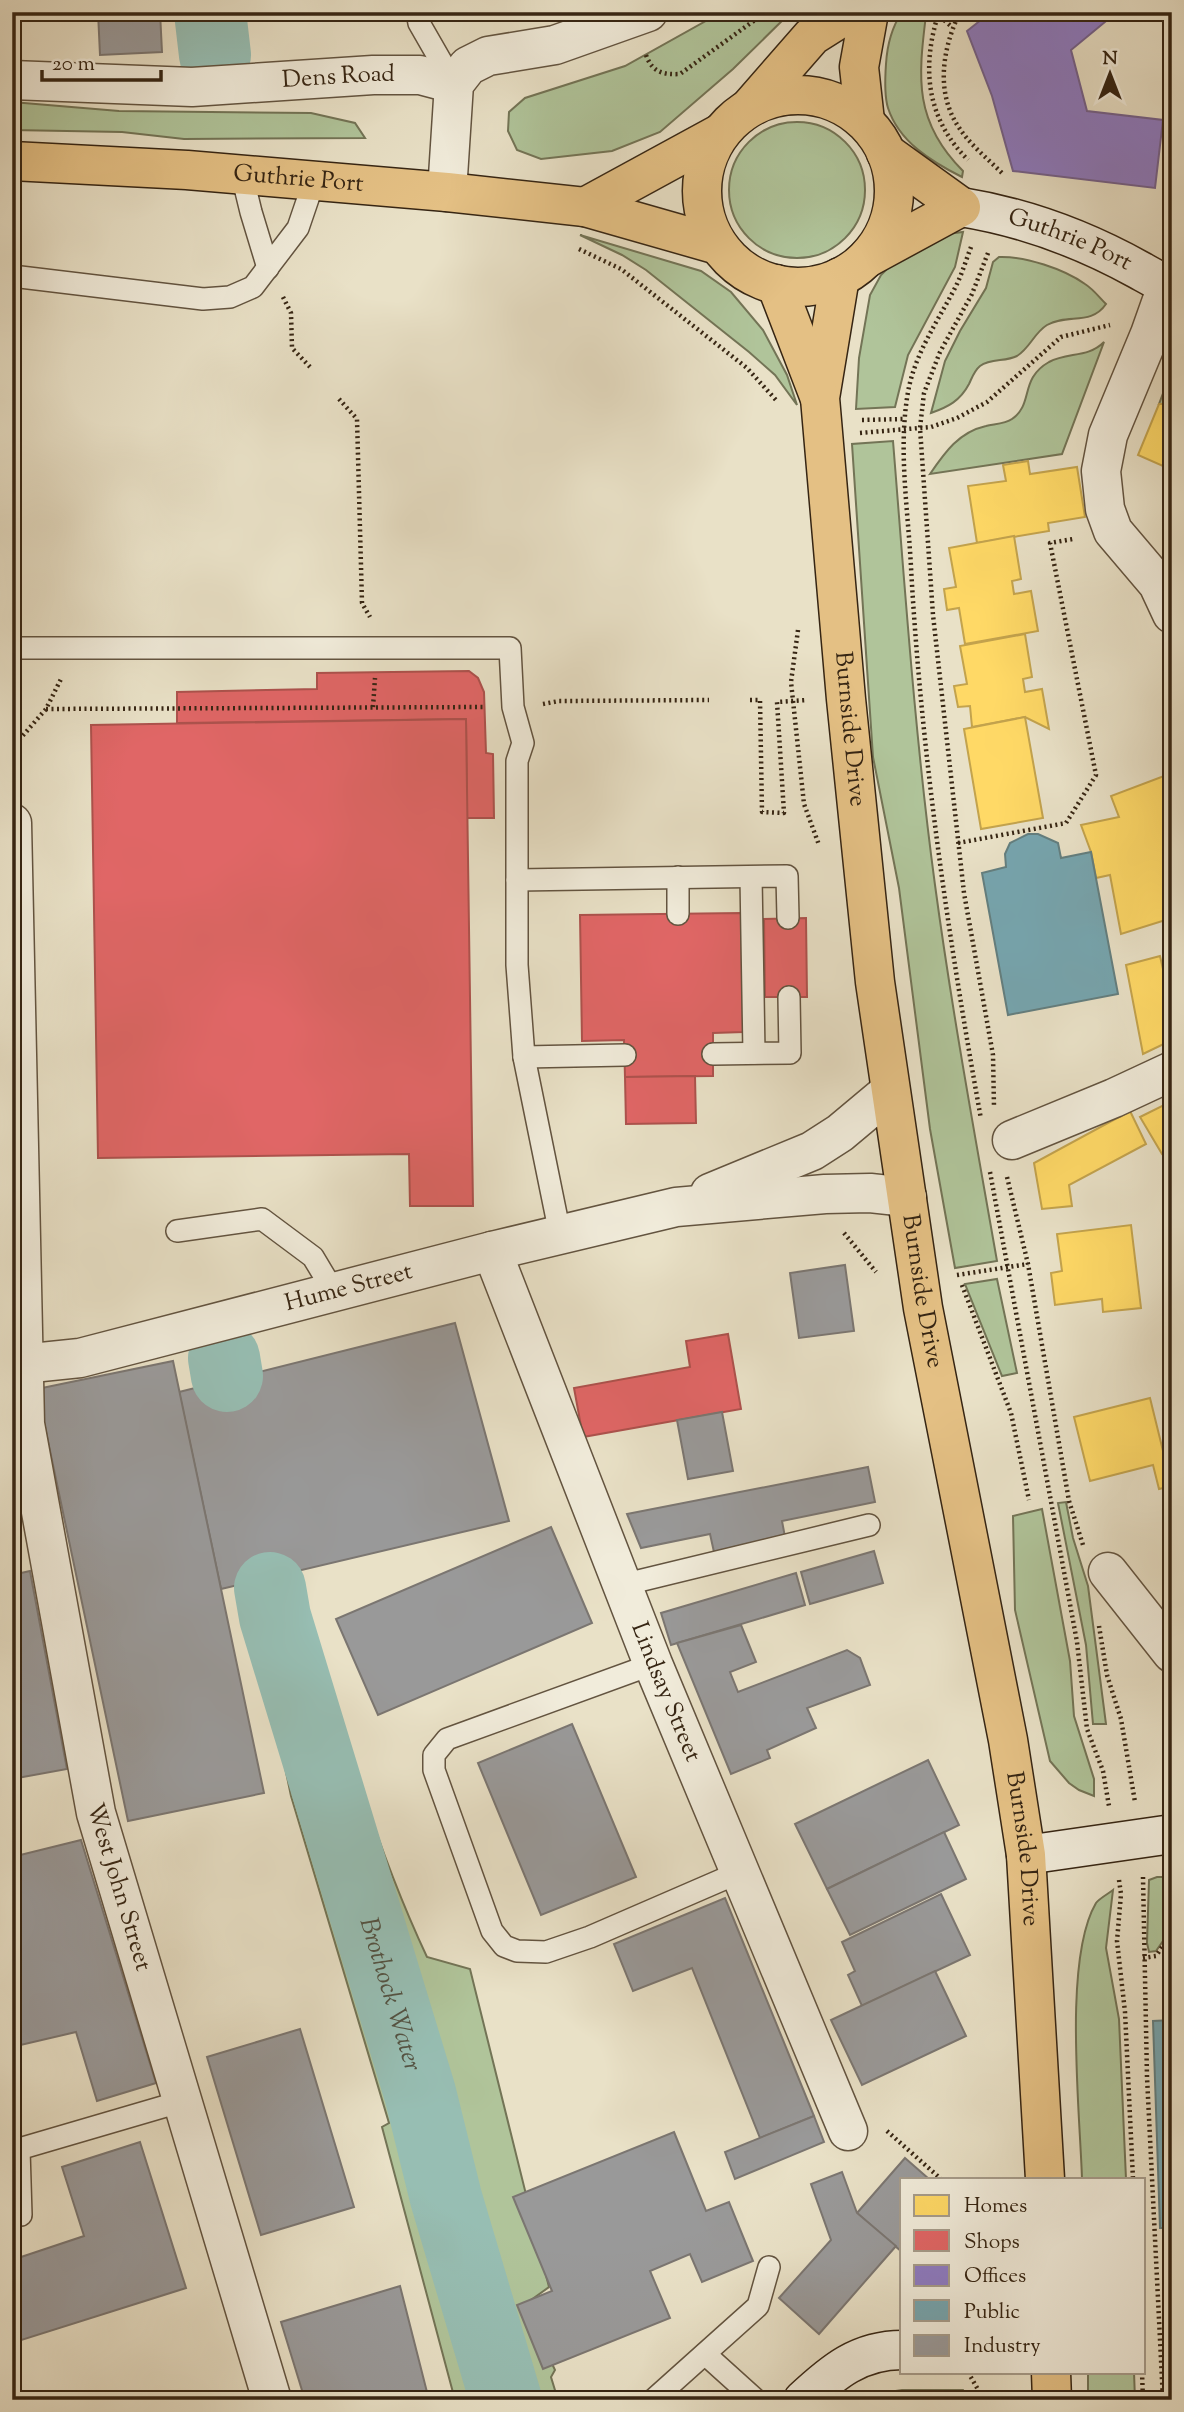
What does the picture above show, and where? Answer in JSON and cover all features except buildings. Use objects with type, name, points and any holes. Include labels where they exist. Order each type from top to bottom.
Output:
[{"type":"main road","points":[[850,12],[812,36],[750,107],[733,119],[719,134],[708,155],[702,178],[702,201],[708,224],[718,245],[734,263],[754,276],[776,284],[798,287],[819,284],[967,223]]},
{"type":"main road","points":[[865,121],[859,67],[869,12]]},
{"type":"main road","points":[[750,107],[779,96],[810,95],[840,104],[865,121],[881,142],[891,165],[894,190],[891,215],[882,238],[853,268]]},
{"type":"main road","points":[[585,207],[719,134]]},
{"type":"main road","name":"Guthrie Port","points":[[886,153],[967,223]]},
{"type":"main road","name":"Guthrie Port","points":[[12,161],[314,180],[585,207],[718,245]]},
{"type":"main road","name":"Burnside Drive","points":[[820,398],[853,268]]},
{"type":"main road","name":"Burnside Drive","points":[[776,284],[820,398],[846,699],[875,982],[890,1092],[923,1308],[1008,1740],[1026,1855],[1045,2178]]},
{"type":"main road","points":[[1051,2374],[1052,2400]]},
{"type":"street","points":[[447,192],[454,84],[468,66],[488,56],[555,45],[639,15]]},
{"type":"street","name":"Dens Road","points":[[12,80],[192,87],[373,75],[421,75],[454,84]]},
{"type":"street","name":"Guthrie Port","points":[[967,223],[997,214],[1052,230],[1121,260],[1169,288]]},
{"type":"street","points":[[1169,288],[1108,435],[1101,471],[1105,509],[1113,531],[1158,584],[1172,614]]},
{"type":"street","name":"West John Street","points":[[12,823],[25,1424],[96,1813],[272,2400]]},
{"type":"street","points":[[1000,1147],[1172,1071]]},
{"type":"street","name":"Hume Street","points":[[676,1207],[813,1151],[841,1133],[890,1092]]},
{"type":"street","name":"Hume Street","points":[[22,1364],[80,1358],[492,1251],[676,1207],[825,1194],[870,1193],[906,1197]]},
{"type":"street","name":"Lindsay Street","points":[[492,1251],[653,1664],[740,1872],[867,2130]]},
{"type":"street","points":[[1096,1560],[1172,1653]]},
{"type":"street","points":[[1026,1855],[1172,1834]]},
{"type":"street","points":[[803,2400],[839,2368],[865,2356],[900,2350]]},
{"type":"lane","points":[[417,12],[419,23],[454,84]]},
{"type":"lane","points":[[243,175],[268,268]]},
{"type":"lane","points":[[12,276],[203,299],[230,297],[253,287],[298,228],[314,180]]},
{"type":"lane","points":[[12,648],[510,648],[513,707],[523,743],[517,761],[517,965],[524,1057],[560,1234]]},
{"type":"lane","points":[[517,880],[787,876],[788,918]]},
{"type":"lane","points":[[678,877],[678,914]]},
{"type":"lane","points":[[751,877],[754,1053]]},
{"type":"lane","points":[[713,1054],[790,1053],[789,997]]},
{"type":"lane","points":[[524,1057],[625,1055]]},
{"type":"lane","points":[[177,1231],[262,1219],[313,1257],[334,1292]]},
{"type":"lane","points":[[622,1585],[869,1525]]},
{"type":"lane","points":[[653,1664],[447,1739],[434,1755],[434,1770],[492,1931],[504,1946],[517,1951],[554,1950],[740,1872]]},
{"type":"lane","points":[[21,2215],[19,2149],[183,2101]]},
{"type":"lane","points":[[653,2400],[758,2306],[769,2267]]},
{"type":"lane","points":[[705,2354],[756,2400]]},
{"type":"path","points":[[639,15],[650,65],[664,75],[680,74],[766,12]]},
{"type":"path","points":[[960,12],[952,27],[943,63],[948,106],[957,125],[973,146],[1003,174],[1002,184]]},
{"type":"path","points":[[937,13],[952,27]]},
{"type":"path","points":[[937,13],[929,58],[929,91],[936,115],[955,147],[970,162]]},
{"type":"path","points":[[967,223],[957,285],[920,352],[908,388],[904,430],[914,619],[927,747],[945,895],[981,1119]]},
{"type":"path","points":[[990,246],[972,294],[940,352],[924,393],[920,428],[933,615],[964,893],[993,1055],[1007,1267],[1077,1642],[1087,1729],[1103,1771],[1108,1795]]},
{"type":"path","points":[[569,247],[621,269],[747,368],[779,404]]},
{"type":"path","points":[[268,268],[291,313],[292,348],[312,369]]},
{"type":"path","points":[[856,434],[920,428],[957,418],[987,402],[1061,337],[1110,325],[1150,334]]},
{"type":"path","points":[[339,399],[357,419],[362,603],[374,624]]},
{"type":"path","points":[[855,421],[904,419]]},
{"type":"path","points":[[958,843],[1066,823],[1096,775],[1050,543],[1113,531]]},
{"type":"path","points":[[800,617],[791,682],[804,804],[821,852]]},
{"type":"path","points":[[12,748],[46,709],[76,648]]},
{"type":"path","points":[[373,707],[375,674]]},
{"type":"path","points":[[750,700],[760,700],[762,812],[784,813],[776,702],[846,699]]},
{"type":"path","points":[[532,707],[559,701],[709,700]]},
{"type":"path","points":[[46,709],[488,707]]},
{"type":"path","points":[[1000,1147],[1028,1264],[1069,1501],[1096,1560]]},
{"type":"path","points":[[840,1227],[879,1276]]},
{"type":"path","points":[[1028,1264],[958,1275],[1011,1413],[1029,1500]]},
{"type":"path","points":[[1098,1623],[1107,1675],[1121,1719],[1135,1803]]},
{"type":"path","points":[[1143,1877],[1143,1958],[1163,2400]]},
{"type":"path","points":[[1120,1885],[1117,1941],[1125,2012],[1133,2178]]},
{"type":"path","points":[[1143,1958],[1156,1956],[1172,1932]]},
{"type":"path","points":[[867,2130],[940,2178]]},
{"type":"path","points":[[969,2374],[984,2400]]},
{"type":"path","points":[[1142,2374],[1143,2400]]},
{"type":"green space","points":[[722,12],[791,12],[733,69],[660,132],[612,151],[541,159],[517,150],[508,131],[509,112],[525,98],[625,66]]},
{"type":"green space","points":[[902,12],[923,12],[926,15],[921,80],[923,99],[935,135],[963,171],[962,177],[928,158],[908,141],[888,108],[885,86],[888,51]]},
{"type":"green space","points":[[12,102],[119,111],[311,113],[355,123],[365,138],[184,139],[122,132],[12,130]]},
{"type":"green space","points":[[797,122],[823,127],[845,142],[860,164],[865,190],[860,216],[845,238],[823,253],[797,258],[771,253],[749,238],[734,216],[729,190],[734,164],[749,142],[771,127]]},
{"type":"green space","points":[[963,232],[955,267],[908,355],[895,407],[856,409],[859,358],[870,295],[881,275],[903,253],[931,236]]},
{"type":"green space","points":[[580,235],[701,271],[731,292],[763,330],[787,375],[797,405],[775,375],[646,270]]},
{"type":"green space","points":[[999,257],[1032,261],[1066,273],[1088,286],[1106,304],[1093,315],[1047,325],[1017,356],[980,366],[958,399],[931,413],[945,361],[986,288],[993,262]]},
{"type":"green space","points":[[1104,342],[1062,454],[930,474],[960,438],[976,429],[1009,421],[1019,413],[1034,376],[1049,362],[1085,353]]},
{"type":"green space","points":[[1172,374],[1172,404],[1159,404],[1170,375]]},
{"type":"green space","points":[[893,441],[928,830],[956,1026],[997,1261],[955,1268],[930,1129],[899,888],[873,757],[852,444]]},
{"type":"green space","points":[[997,1279],[1017,1373],[1002,1376],[965,1284]]},
{"type":"green space","points":[[1066,1502],[1073,1538],[1088,1586],[1106,1724],[1093,1724],[1086,1645],[1058,1503]]},
{"type":"green space","points":[[1042,1509],[1070,1661],[1074,1716],[1094,1779],[1094,1796],[1069,1783],[1050,1761],[1015,1610],[1013,1516]]},
{"type":"green space","points":[[297,1579],[303,1591],[358,1777],[407,1913],[427,1957],[470,1969],[549,2287],[524,2305],[555,2370],[551,2377],[558,2400],[455,2400],[382,2127],[389,2123],[291,1796],[249,1594]]},
{"type":"green space","points":[[1172,1877],[1172,1928],[1156,1951],[1149,1952],[1149,1880]]},
{"type":"green space","points":[[1113,1890],[1106,1948],[1119,2019],[1126,2178],[1082,2178],[1077,2077],[1077,1997],[1086,1928],[1096,1903]]},
{"type":"green space","points":[[1088,2374],[1134,2374],[1135,2400],[1088,2400]]},
{"type":"green space","points":[[902,2390],[963,2390],[969,2400],[862,2400],[876,2394]]},
{"type":"waterway","name":"Brothock Water","points":[[210,12],[215,55]]},
{"type":"waterway","name":"Brothock Water","points":[[224,1358],[227,1376]]},
{"type":"waterway","name":"Brothock Water","points":[[270,1588],[275,1617],[420,2093],[446,2198],[506,2400]]}]
